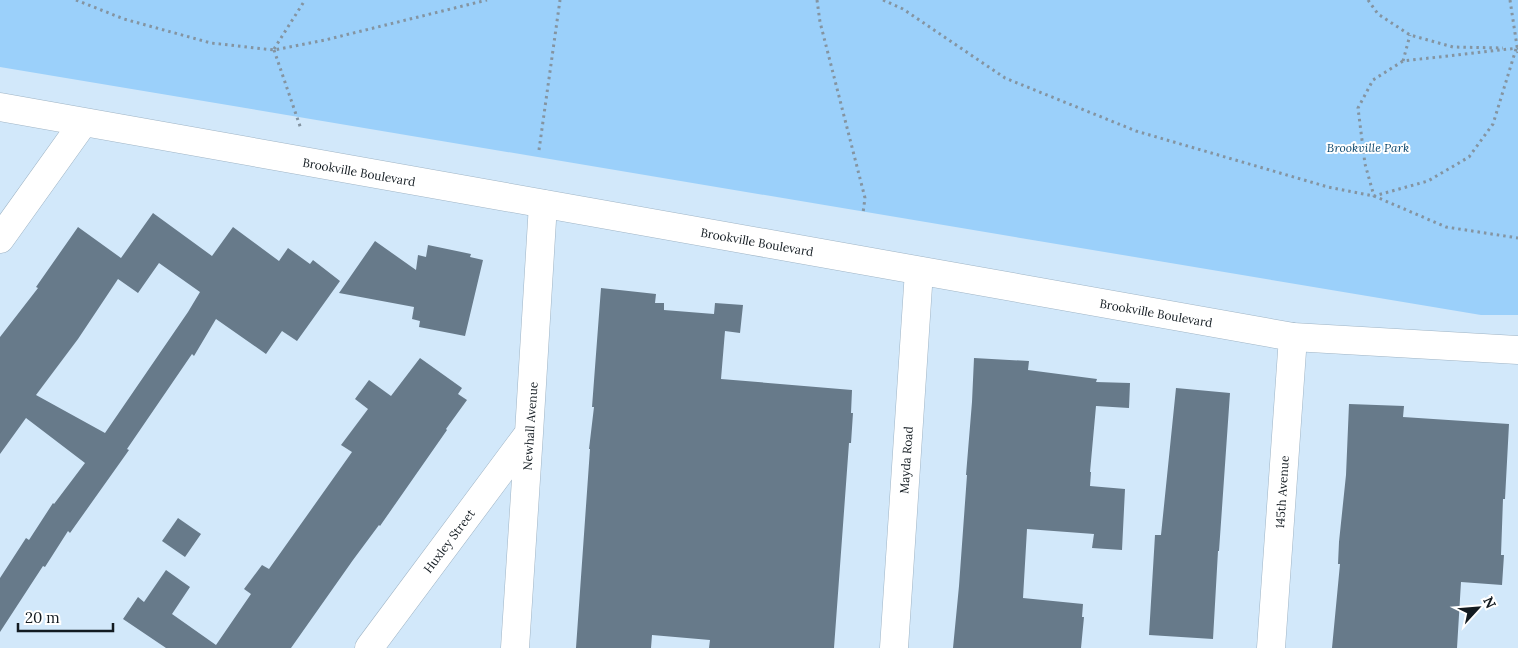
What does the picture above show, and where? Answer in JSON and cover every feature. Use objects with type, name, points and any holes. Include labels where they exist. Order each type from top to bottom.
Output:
[{"type":"street","name":"Brookville Boulevard","points":[[0,107],[1293,337],[1518,350]]},
{"type":"street","points":[[0,238],[83,123]]},
{"type":"street","name":"Newhall Avenue","points":[[515,648],[543,204]]},
{"type":"street","name":"Mayda Road","points":[[894,648],[919,271]]},
{"type":"street","name":"145th Avenue","points":[[1271,648],[1293,337]]},
{"type":"street","name":"Huxley Street","points":[[369,648],[529,433]]},
{"type":"path","points":[[76,0],[124,19],[211,43],[274,50],[325,40],[487,0]]},
{"type":"path","points":[[274,50],[305,0]]},
{"type":"path","points":[[539,150],[560,0]]},
{"type":"path","points":[[816,0],[865,198],[863,213]]},
{"type":"path","points":[[883,0],[902,9],[1005,78],[1136,131],[1328,187],[1374,196],[1446,227],[1518,238]]},
{"type":"path","points":[[1368,0],[1378,14],[1410,35],[1453,47],[1517,48]]},
{"type":"path","points":[[1510,0],[1518,53]]},
{"type":"path","points":[[1403,61],[1410,35]]},
{"type":"path","points":[[1374,196],[1428,180],[1469,157],[1493,124],[1517,48]]},
{"type":"path","points":[[1374,196],[1365,164],[1358,108],[1373,80],[1403,61],[1517,48]]},
{"type":"path","points":[[274,50],[313,164]]},
{"type":"green space","name":"Brookville Park","points":[[0,0],[1518,0],[1518,315],[1481,315],[0,67]]},
{"type":"building","points":[[153,213],[212,256],[233,227],[279,261],[288,248],[310,264],[313,260],[340,281],[297,341],[282,331],[266,354],[216,319],[194,356],[192,354],[127,449],[129,450],[70,533],[68,531],[45,567],[43,566],[0,632],[0,578],[26,538],[29,540],[53,503],[85,463],[26,418],[0,454],[0,337],[38,288],[36,287],[78,227],[121,258]],"holes":[[[159,263],[200,292],[105,433],[36,395],[78,339],[118,279],[138,293]]]},
{"type":"building","points":[[375,241],[416,270],[418,255],[426,257],[428,245],[471,254],[470,257],[483,260],[465,336],[419,327],[420,321],[412,319],[414,307],[339,293]]},
{"type":"building","points":[[601,288],[656,294],[655,303],[664,303],[664,310],[714,314],[715,303],[743,305],[740,333],[725,331],[721,379],[852,390],[851,443],[849,443],[834,648],[709,648],[710,640],[652,635],[651,648],[576,648]]},
{"type":"building","points":[[420,358],[462,388],[458,394],[467,400],[380,526],[353,560],[291,648],[166,648],[123,619],[138,597],[144,602],[166,570],[190,587],[172,614],[216,645],[251,594],[244,589],[262,565],[269,569],[352,452],[341,445],[368,409],[355,399],[369,380],[391,396]]},
{"type":"building","points":[[974,358],[1029,361],[1028,370],[1097,379],[1096,382],[1130,383],[1129,408],[1096,406],[1090,472],[1090,486],[1125,489],[1122,550],[1092,548],[1094,534],[1027,529],[1023,598],[1083,604],[1082,617],[1084,617],[1081,648],[953,648],[959,586]]},
{"type":"building","points":[[1176,388],[1230,393],[1213,639],[1149,635],[1155,535],[1161,535]]},
{"type":"building","points":[[1349,404],[1404,406],[1403,417],[1509,424],[1505,499],[1503,499],[1501,555],[1504,555],[1502,585],[1461,582],[1457,648],[1332,648],[1340,564],[1338,564],[1339,542],[1346,475]]},
{"type":"building","points":[[178,518],[201,534],[185,557],[162,541]]}]
